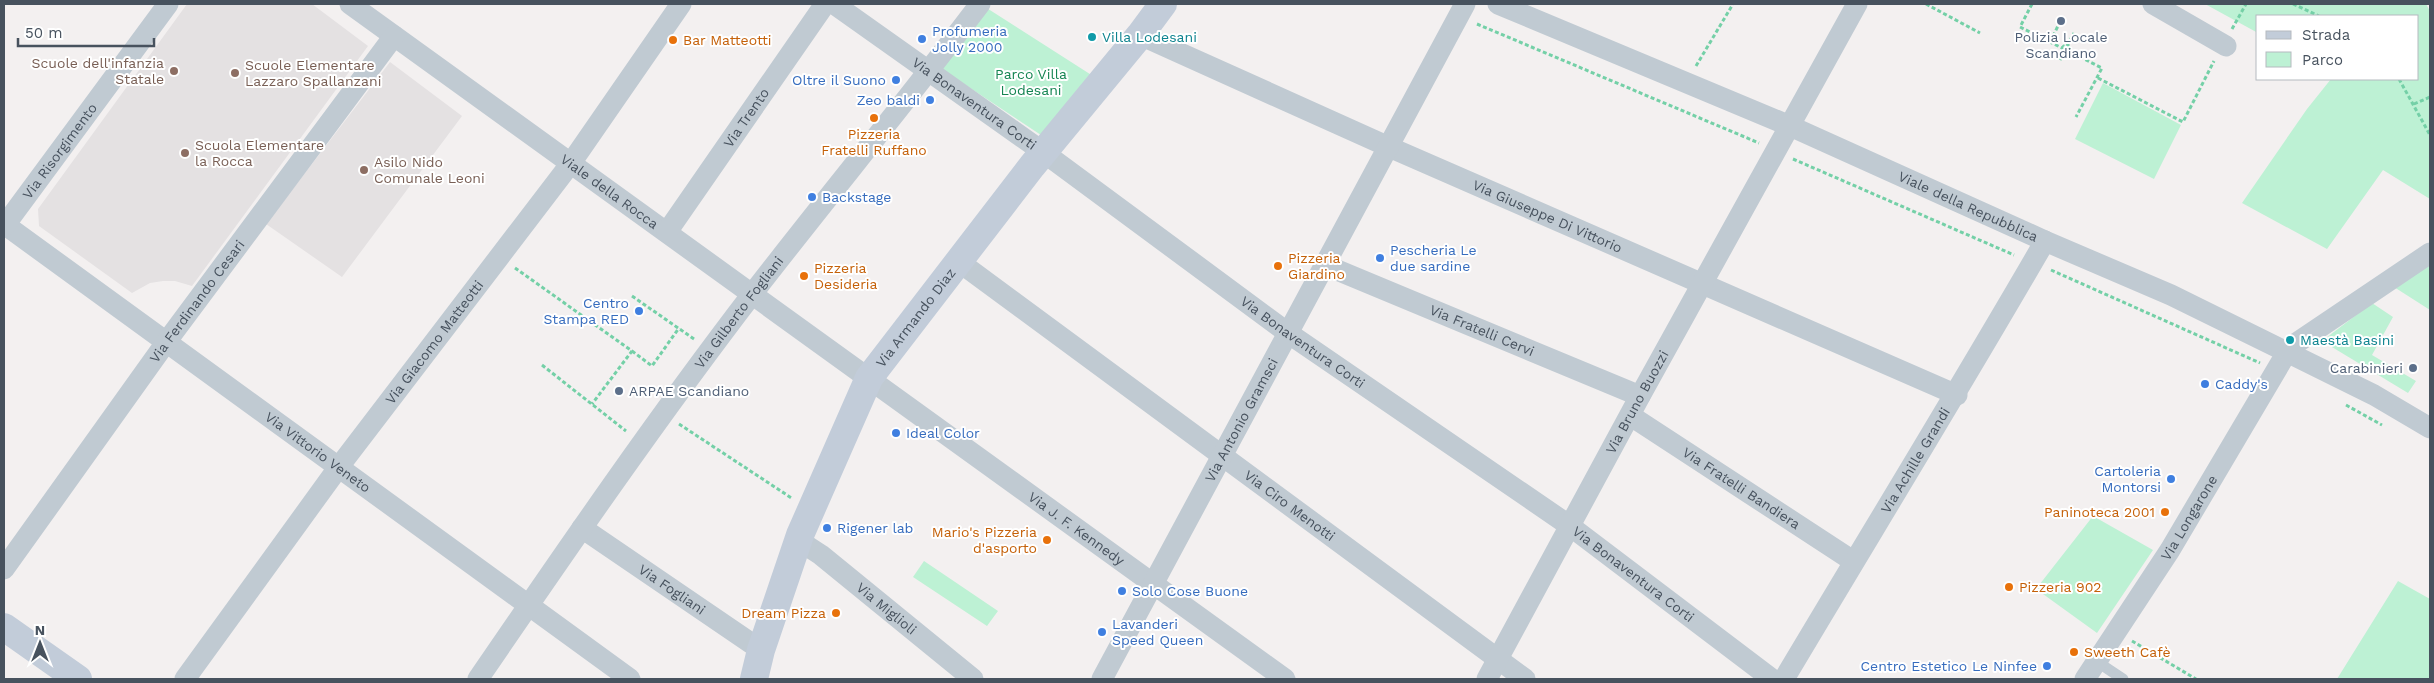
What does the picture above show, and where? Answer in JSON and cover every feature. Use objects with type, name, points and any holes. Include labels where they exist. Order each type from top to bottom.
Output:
[{"type":"street","name":"Via Risorgimento","points":[[4,224],[168,4]]},
{"type":"street","name":"Viale della Rocca","points":[[350,4],[868,378]]},
{"type":"street","name":"Via Giacomo Matteotti","points":[[185,679],[338,468],[498,256],[571,164],[681,4]]},
{"type":"street","name":"Via Trento","points":[[667,232],[825,4]]},
{"type":"street","name":"Via Bonaventura Corti","points":[[834,4],[1043,152],[1288,333],[1570,526],[1772,679]]},
{"type":"street","name":"Via Gilberto Fogliani","points":[[478,679],[582,528],[751,295],[930,71],[980,4]]},
{"type":"street","name":"Via Armando Diaz","points":[[754,679],[760,650],[798,540],[868,378],[1043,152],[1140,35],[1163,4]]},
{"type":"street","name":"Via Antonio Gramsci","points":[[1102,679],[1126,631],[1154,583],[1466,4]]},
{"type":"street","name":"Viale della Repubblica","points":[[1498,4],[1790,126],[2045,241],[2171,295],[2374,394],[2430,428]]},
{"type":"street","name":"Via Bruno Buozzi","points":[[1487,679],[1702,282],[1857,4]]},
{"type":"street","points":[[2153,4],[2225,45]]},
{"type":"street","name":"Via Giuseppe Di Vittorio","points":[[1140,35],[1389,147],[1957,394]]},
{"type":"street","name":"Via Ferdinando Cesari","points":[[4,569],[167,341],[394,36]]},
{"type":"street","name":"Via Vittorio Veneto","points":[[4,224],[630,679]]},
{"type":"street","name":"Via Achille Grandi","points":[[1784,679],[1853,561],[1957,394],[2045,241]]},
{"type":"street","name":"Via Longarone","points":[[2085,679],[2170,550],[2288,352],[2295,344],[2430,254]]},
{"type":"street","name":"Via Ciro Menotti","points":[[958,261],[1525,679]]},
{"type":"street","name":"Via Fratelli Cervi","points":[[1325,265],[1640,396]]},
{"type":"street","name":"Via J. F. Kennedy","points":[[868,378],[1285,679]]},
{"type":"street","name":"Via Fratelli Bandiera","points":[[1631,416],[1853,561]]},
{"type":"street","name":"Via Fogliani","points":[[582,528],[760,650]]},
{"type":"street","name":"Via Miglioli","points":[[798,540],[821,555],[973,679]]},
{"type":"street","points":[[4,627],[78,679]]},
{"type":"lane","points":[[2096,661],[2123,679]]},
{"type":"path","points":[[1694,69],[1733,4]]},
{"type":"path","points":[[1926,4],[1980,33]]},
{"type":"path","points":[[2032,4],[2020,26],[2062,48],[2066,52],[2102,68],[2076,117]]},
{"type":"path","points":[[2098,78],[2183,122],[2246,4]]},
{"type":"path","points":[[2293,4],[2317,15]]},
{"type":"path","points":[[1452,30],[1466,37],[1477,24],[1762,144],[1756,158],[1782,173],[1790,158],[2018,257],[2019,266],[2038,276],[2047,268],[2263,364],[2262,376],[2271,380]]},
{"type":"path","points":[[2050,42],[2059,24]]},
{"type":"path","points":[[2060,60],[2066,52],[2074,33]]},
{"type":"path","points":[[2062,48],[2067,46]]},
{"type":"path","points":[[2400,80],[2430,135]]},
{"type":"path","points":[[2414,104],[2430,96]]},
{"type":"path","points":[[498,256],[652,366],[679,328]]},
{"type":"path","points":[[632,296],[711,351]]},
{"type":"path","points":[[592,404],[606,389],[632,351]]},
{"type":"path","points":[[542,365],[643,444]]},
{"type":"path","points":[[2343,404],[2387,427]]},
{"type":"path","points":[[665,414],[811,510]]},
{"type":"path","points":[[2127,638],[2196,679]]},
{"type":"shaded area","name":"Scuola Elementare la Rocca","points":[[187,4],[312,4],[368,46],[192,286],[175,281],[163,281],[150,283],[132,293],[39,226],[38,209]]},
{"type":"shaded area","name":"Asilo Nido Comunale Leoni","points":[[390,62],[462,116],[342,277],[266,224]]},
{"type":"green space","points":[[2205,4],[2426,4],[2430,11],[2430,199],[2383,170],[2327,249],[2242,203],[2307,109],[2330,80],[2419,80],[2419,15],[2256,15],[2256,32]]},
{"type":"green space","name":"Parco Villa Lodesani","points":[[982,5],[1093,76],[1044,137],[937,66]]},
{"type":"green space","points":[[2103,83],[2181,125],[2154,179],[2075,139]]},
{"type":"green space","points":[[2430,264],[2430,310],[2394,287]]},
{"type":"green space","points":[[2372,303],[2393,317],[2372,355],[2416,381],[2408,393],[2322,341]]},
{"type":"green space","points":[[2093,516],[2153,550],[2097,633],[2036,589]]},
{"type":"green space","points":[[924,561],[998,611],[987,626],[913,577]]},
{"type":"green space","points":[[2398,581],[2430,599],[2430,679],[2337,679]]},
{"type":"place","name":"Polizia Locale Scandiano","points":[[2061,21]]},
{"type":"place","name":"Villa Lodesani","points":[[1092,37]]},
{"type":"place","name":"Profumeria Jolly 2000","points":[[922,39]]},
{"type":"place","name":"Bar Matteotti","points":[[673,40]]},
{"type":"place","name":"Scuole dell'infanzia Statale","points":[[174,71]]},
{"type":"place","name":"Scuole Elementare Lazzaro Spallanzani","points":[[235,73]]},
{"type":"place","name":"Oltre il Suono","points":[[896,80]]},
{"type":"place","name":"Zeo baldi","points":[[930,100]]},
{"type":"place","name":"Pizzeria Fratelli Ruffano","points":[[874,118]]},
{"type":"place","name":"Scuola Elementare la Rocca","points":[[185,153]]},
{"type":"place","name":"Asilo Nido Comunale Leoni","points":[[364,170]]},
{"type":"place","name":"Backstage","points":[[812,197]]},
{"type":"place","name":"Pescheria Le due sardine","points":[[1380,258]]},
{"type":"place","name":"Pizzeria Giardino","points":[[1278,266]]},
{"type":"place","name":"Pizzeria Desideria","points":[[804,276]]},
{"type":"place","name":"Centro Stampa RED","points":[[639,311]]},
{"type":"place","name":"Maestà Basini","points":[[2290,340]]},
{"type":"place","name":"Carabinieri","points":[[2413,368]]},
{"type":"place","name":"Caddy's","points":[[2205,384]]},
{"type":"place","name":"ARPAE Scandiano","points":[[619,391]]},
{"type":"place","name":"Ideal Color","points":[[896,433]]},
{"type":"place","name":"Cartoleria Montorsi","points":[[2171,479]]},
{"type":"place","name":"Paninoteca 2001","points":[[2165,512]]},
{"type":"place","name":"Rigener lab","points":[[827,528]]},
{"type":"place","name":"Mario's Pizzeria d'asporto","points":[[1047,540]]},
{"type":"place","name":"Pizzeria 902","points":[[2009,587]]},
{"type":"place","name":"Solo Cose Buone","points":[[1122,591]]},
{"type":"place","name":"Dream Pizza","points":[[836,613]]},
{"type":"place","name":"Lavanderi Speed Queen","points":[[1102,632]]},
{"type":"place","name":"Sweeth Cafè","points":[[2074,652]]},
{"type":"place","name":"Centro Estetico Le Ninfee","points":[[2047,666]]}]
